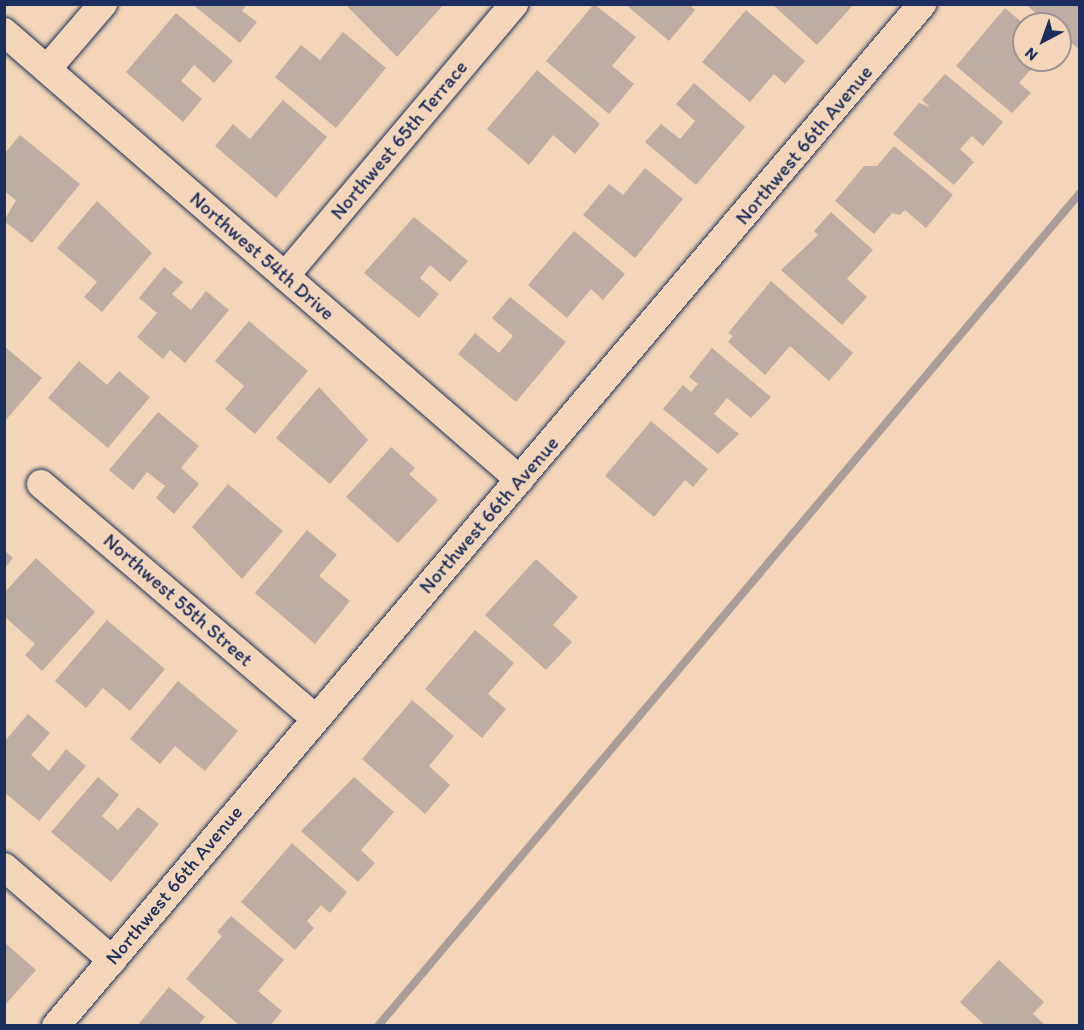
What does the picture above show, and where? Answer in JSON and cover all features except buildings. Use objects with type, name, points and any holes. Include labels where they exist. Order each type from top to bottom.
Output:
[{"type":"street","points":[[47,69],[103,4]]},
{"type":"street","name":"Northwest 65th Terrace","points":[[285,276],[514,4]]},
{"type":"street","name":"Northwest 66th Avenue","points":[[56,1026],[314,717],[520,480],[922,4]]},
{"type":"street","name":"Northwest 54th Drive","points":[[4,32],[520,480]]},
{"type":"street","name":"Northwest 55th Street","points":[[41,484],[314,717]]},
{"type":"street","points":[[4,867],[112,960]]},
{"type":"waterway","points":[[378,1026],[1080,193]]}]
